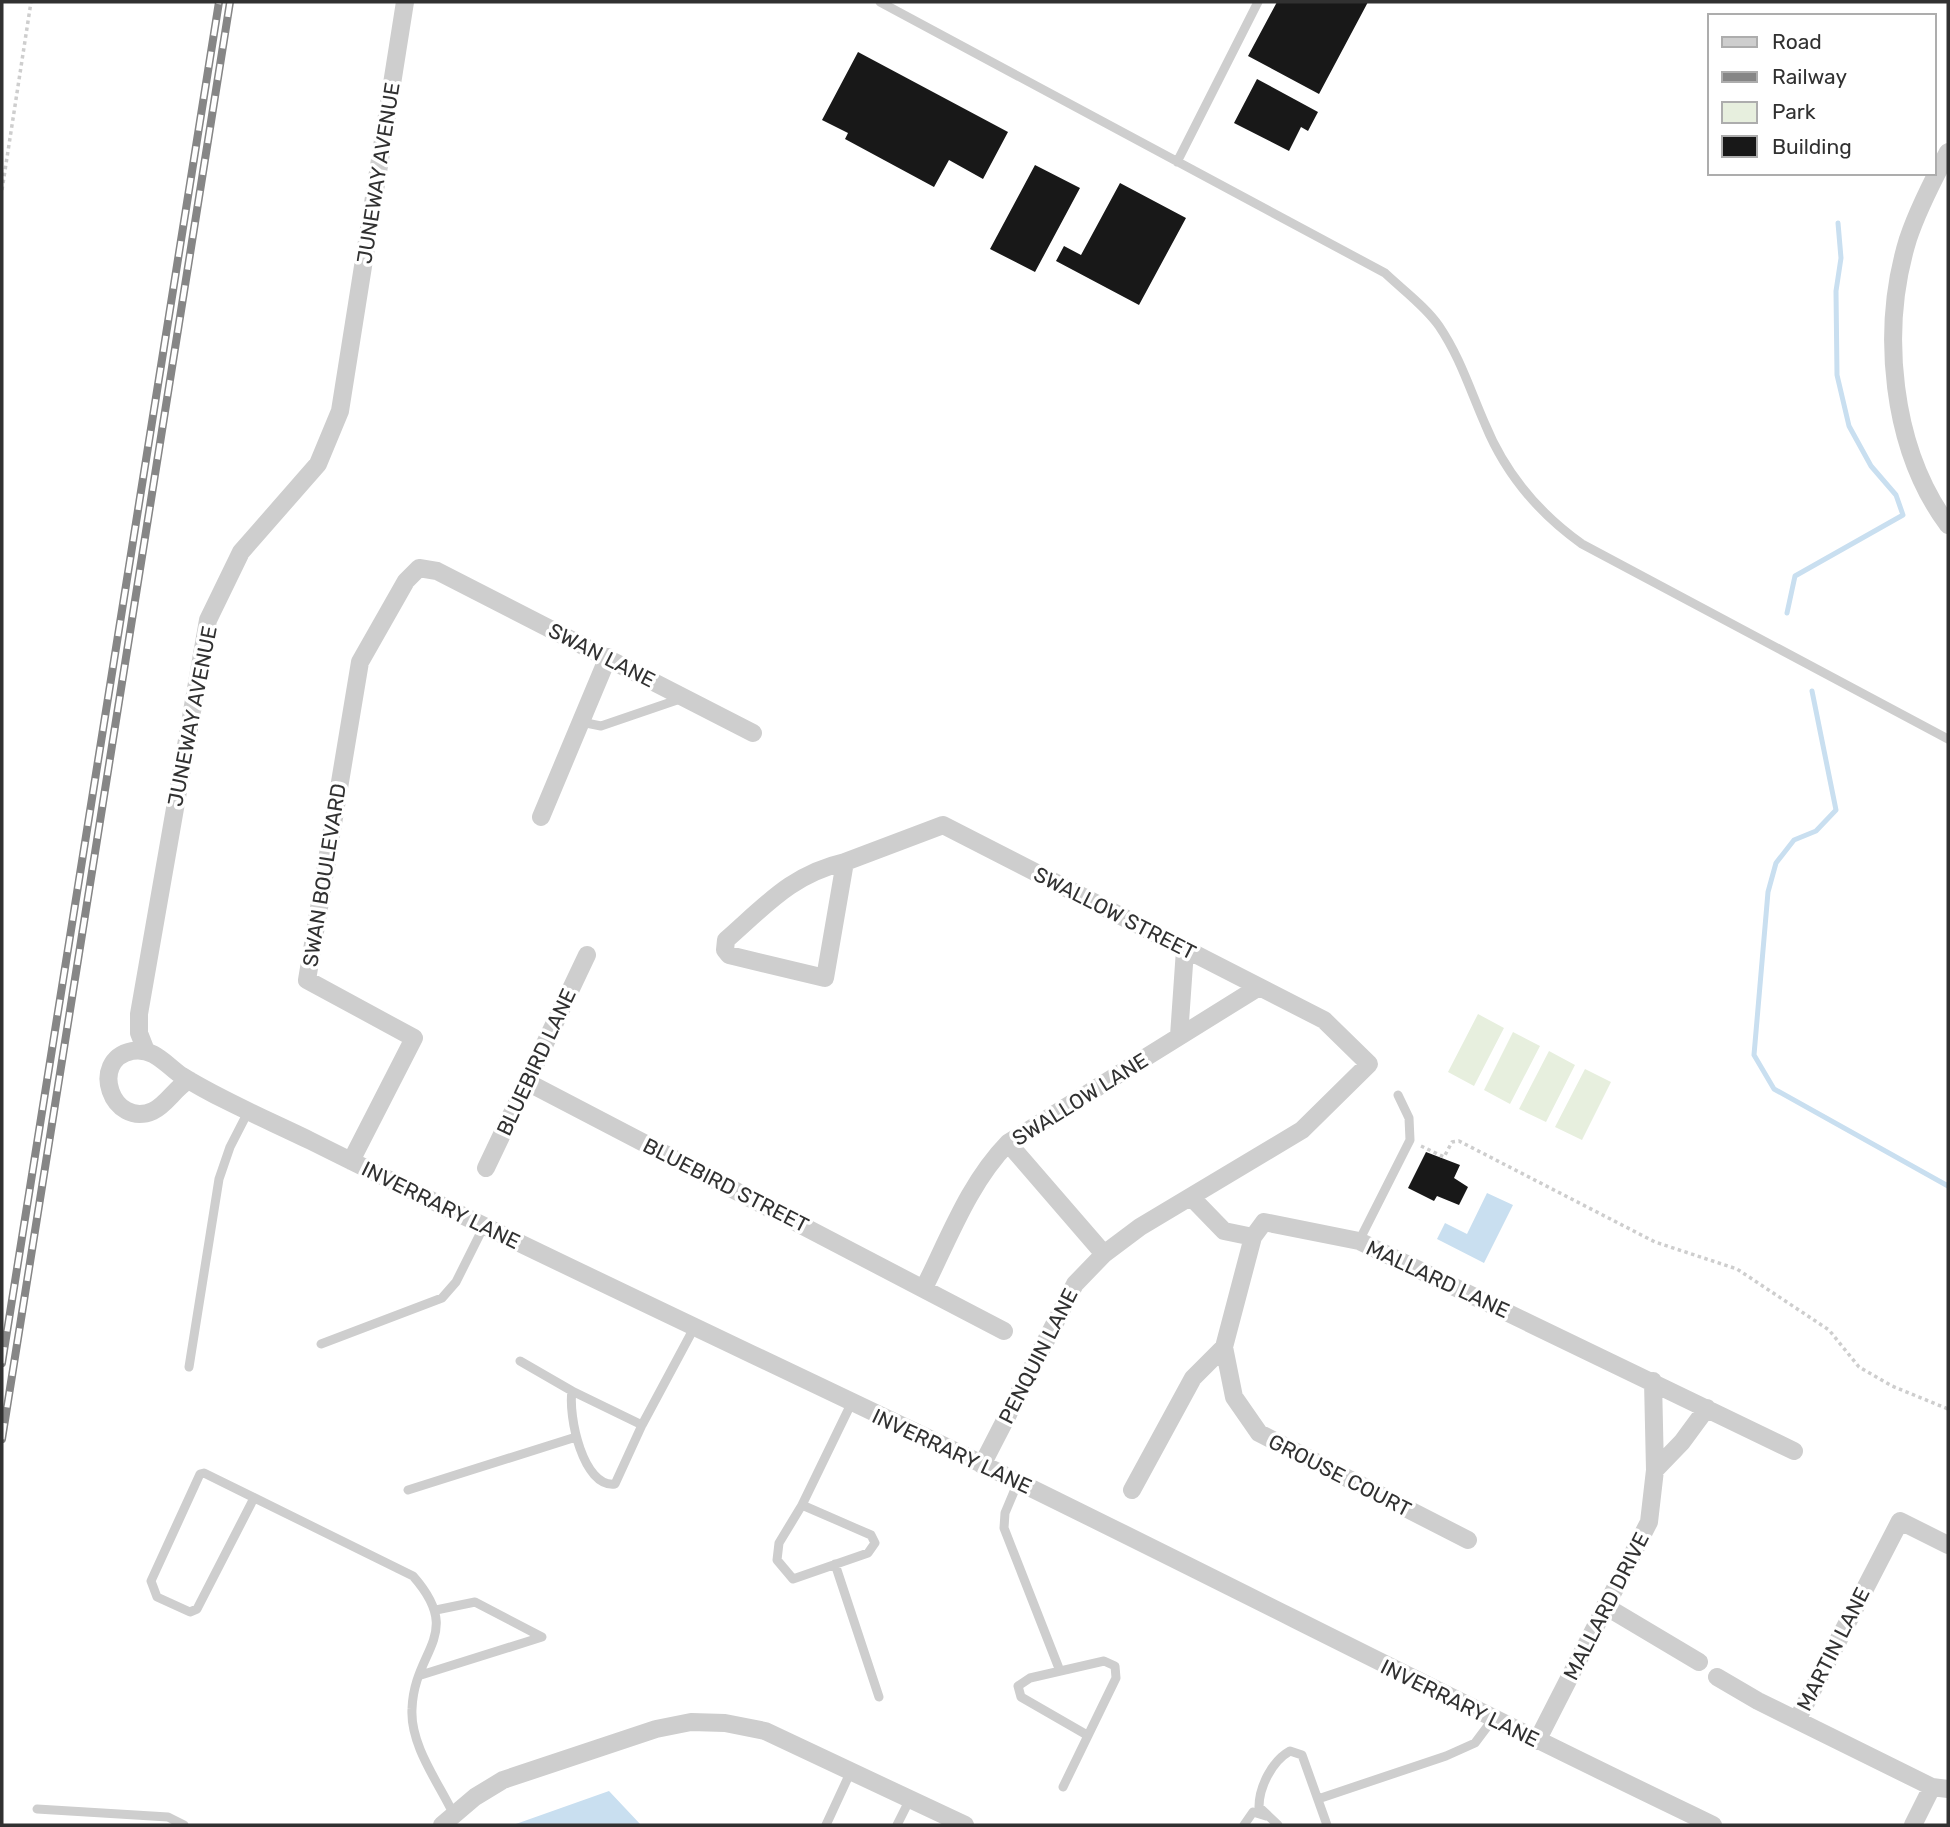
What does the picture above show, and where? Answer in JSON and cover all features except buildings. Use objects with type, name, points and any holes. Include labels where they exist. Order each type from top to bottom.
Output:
[{"type":"street","name":"JUNEWAY AVENUE","points":[[146,1051],[139,1033],[139,1014],[208,620],[241,552],[318,464],[340,411],[405,2]]},
{"type":"street","points":[[1936,175],[1948,152]]},
{"type":"street","points":[[1936,175],[1908,241],[1897,295],[1894,341],[1897,391],[1907,436],[1923,480],[1948,525]]},
{"type":"street","name":"SWAN LANE","points":[[350,721],[359,662],[406,581],[419,568],[438,571],[754,733]]},
{"type":"street","points":[[541,817],[608,657]]},
{"type":"street","name":"SWAN BOULEVARD","points":[[350,721],[307,980],[414,1038],[351,1161]]},
{"type":"street","name":"SWALLOW STREET","points":[[845,862],[825,978],[729,955],[725,950],[726,940],[795,880],[818,868],[845,862],[943,825],[1324,1020],[1369,1064]]},
{"type":"street","points":[[1179,1036],[1185,950]]},
{"type":"street","name":"BLUEBIRD LANE","points":[[486,1168],[587,955]]},
{"type":"street","name":"SWALLOW LANE","points":[[924,1288],[970,1195],[991,1160],[1008,1143],[1259,987]]},
{"type":"street","points":[[146,1051],[124,1054],[111,1068],[109,1092],[124,1110],[139,1114],[150,1112],[159,1107],[176,1087],[189,1080]]},
{"type":"street","name":"INVERRARY LANE","points":[[146,1051],[156,1055],[189,1080],[351,1161],[851,1404],[1018,1482],[1537,1741],[1713,1825]]},
{"type":"street","name":"PENQUIN LANE","points":[[982,1465],[1075,1284],[1104,1254],[1140,1227],[1302,1130],[1369,1064]]},
{"type":"street","name":"BLUEBIRD STREET","points":[[527,1082],[1004,1331]]},
{"type":"street","points":[[1008,1143],[1104,1254]]},
{"type":"street","points":[[1132,1490],[1193,1378],[1224,1347],[1253,1237],[1224,1231],[1191,1197]]},
{"type":"street","name":"MALLARD LANE","points":[[1253,1237],[1264,1222],[1360,1241],[1653,1381]]},
{"type":"street","name":"GROUSE COURT","points":[[1224,1347],[1234,1397],[1259,1433],[1468,1541]]},
{"type":"street","points":[[1653,1381],[1794,1451]]},
{"type":"street","name":"MALLARD DRIVE","points":[[1537,1741],[1648,1522],[1655,1470],[1653,1381]]},
{"type":"street","points":[[1655,1470],[1682,1442],[1707,1408]]},
{"type":"street","name":"MARTIN LANE","points":[[1940,1788],[1797,1720],[1899,1521],[1947,1545]]},
{"type":"street","points":[[1605,1606],[1699,1662]]},
{"type":"street","points":[[1717,1677],[1797,1720]]},
{"type":"street","points":[[448,1819],[503,1780],[656,1729],[691,1722],[725,1723],[765,1731],[965,1825]]},
{"type":"street","points":[[1913,1825],[1940,1788]]},
{"type":"lane","points":[[880,2],[1385,273],[1438,324],[1466,373],[1485,426],[1502,456],[1514,476],[1550,521],[1582,544],[1948,739]]},
{"type":"lane","points":[[1177,162],[1258,2]]},
{"type":"lane","points":[[581,722],[601,726],[685,697]]},
{"type":"lane","points":[[1360,1241],[1410,1140],[1409,1118],[1398,1095]]},
{"type":"lane","points":[[189,1367],[219,1179],[230,1147],[249,1110]]},
{"type":"lane","points":[[321,1343],[442,1298],[456,1282],[484,1226]]},
{"type":"lane","points":[[572,1391],[569,1411],[576,1437],[595,1479],[606,1485],[615,1484],[642,1426],[694,1328]]},
{"type":"lane","points":[[520,1361],[642,1426]]},
{"type":"lane","points":[[802,1505],[871,1535],[875,1543],[868,1553],[793,1579],[777,1560],[779,1543],[802,1505],[851,1404]]},
{"type":"lane","points":[[408,1490],[576,1437]]},
{"type":"lane","points":[[254,1498],[197,1609],[190,1612],[157,1597],[151,1581],[200,1474],[254,1498],[413,1576],[432,1597],[439,1620],[412,1709],[417,1742],[448,1819]]},
{"type":"lane","points":[[1018,1482],[1005,1513],[1004,1528],[1060,1671]]},
{"type":"lane","points":[[835,1564],[878,1697]]},
{"type":"lane","points":[[421,1675],[542,1637],[475,1602],[436,1610]]},
{"type":"lane","points":[[1063,1787],[1116,1678],[1115,1666],[1104,1661],[1030,1678],[1018,1686],[1021,1697],[1087,1735]]},
{"type":"lane","points":[[1318,1799],[1446,1756],[1475,1743],[1493,1719]]},
{"type":"lane","points":[[1278,1825],[1259,1807],[1259,1795],[1277,1762],[1290,1751],[1302,1755],[1328,1825]]},
{"type":"lane","points":[[826,1825],[851,1771]]},
{"type":"lane","points":[[897,1825],[910,1799]]},
{"type":"lane","points":[[37,1809],[168,1817],[184,1825]]},
{"type":"lane","points":[[1244,1825],[1253,1812],[1267,1816]]},
{"type":"path","points":[[2,190],[31,2]]},
{"type":"path","points":[[1410,1140],[1444,1157],[1452,1142],[1459,1141],[1655,1242],[1737,1269],[1829,1329],[1859,1367],[1892,1386],[1948,1409]]},
{"type":"green space","points":[[1478,1014],[1504,1028],[1474,1086],[1448,1072]]},
{"type":"green space","points":[[1513,1032],[1540,1046],[1510,1104],[1484,1090]]},
{"type":"green space","points":[[1549,1051],[1575,1065],[1546,1122],[1519,1109]]},
{"type":"green space","points":[[1585,1069],[1611,1082],[1582,1140],[1555,1127]]},
{"type":"water","points":[[1487,1193],[1513,1205],[1484,1263],[1437,1239],[1445,1223],[1467,1234]]},
{"type":"water","points":[[609,1791],[641,1825],[513,1825]]},
{"type":"waterway","points":[[1787,613],[1795,576],[1903,515],[1896,495],[1871,466],[1849,426],[1837,375],[1836,291],[1841,258],[1838,223]]},
{"type":"waterway","points":[[1812,691],[1836,810],[1816,831],[1794,840],[1776,863],[1768,892],[1754,1055],[1774,1089],[1948,1186]]},
{"type":"railway","points":[[2,1363],[219,2]]},
{"type":"railway","points":[[2,1439],[230,2]]}]
